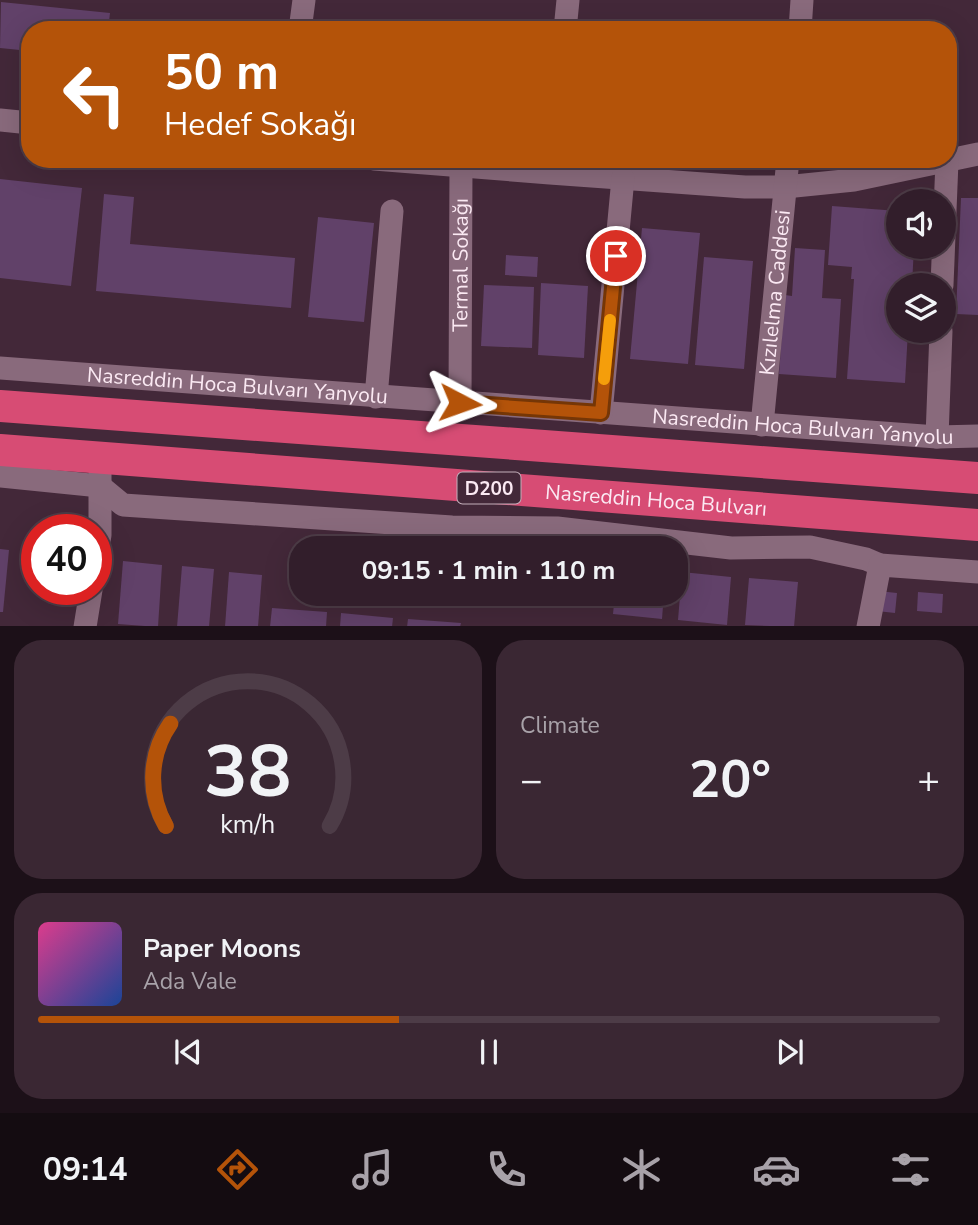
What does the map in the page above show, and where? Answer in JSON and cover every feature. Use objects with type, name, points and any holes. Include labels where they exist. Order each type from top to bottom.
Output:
[{"type":"highway","name":"D200","points":[[0,406],[978,478]]},
{"type":"highway","name":"Nasreddin Hoca Bulvarı","points":[[0,450],[100,472],[978,525]]},
{"type":"street","points":[[301,21],[304,0]]},
{"type":"street","points":[[566,21],[568,0]]},
{"type":"street","points":[[801,21],[802,0]]},
{"type":"street","points":[[0,120],[21,122]]},
{"type":"street","points":[[957,159],[978,154]]},
{"type":"street","name":"Termal Sokağı","points":[[460,403],[461,168]]},
{"type":"street","points":[[562,168],[623,178],[745,187],[785,187],[854,180],[913,168]]},
{"type":"street","name":"Kızılelma Caddesi","points":[[762,425],[787,168]]},
{"type":"street","points":[[942,273],[947,168]]},
{"type":"street","points":[[601,413],[623,178]]},
{"type":"street","points":[[376,397],[392,211]]},
{"type":"street","points":[[937,437],[941,343]]},
{"type":"street","name":"Nasreddin Hoca Bulvarı Yanyolu","points":[[0,368],[762,425],[937,437],[978,436]]},
{"type":"street","points":[[0,476],[100,472]]},
{"type":"street","points":[[100,472],[100,514]]},
{"type":"street","points":[[100,472],[123,505],[452,527],[557,528],[731,548],[810,547],[866,559],[880,565],[978,572]]},
{"type":"street","points":[[868,626],[880,565]]},
{"type":"street","points":[[85,626],[88,605]]},
{"type":"building","points":[[1,2],[110,13],[109,21],[21,21],[21,50],[0,48]]},
{"type":"building","points":[[0,179],[82,188],[71,286],[0,278]]},
{"type":"building","points":[[104,194],[134,197],[130,244],[295,258],[291,308],[96,291]]},
{"type":"building","points":[[961,198],[978,198],[978,315],[956,314]]},
{"type":"building","points":[[832,206],[886,210],[886,259],[913,259],[913,273],[886,273],[886,343],[907,343],[905,383],[847,379],[854,279],[851,279],[852,267],[828,265]]},
{"type":"building","points":[[318,217],[374,223],[364,322],[308,317]]},
{"type":"building","points":[[642,228],[700,233],[688,364],[630,359]]},
{"type":"building","points":[[795,248],[825,250],[822,298],[841,299],[836,378],[779,374],[785,295],[792,296]]},
{"type":"building","points":[[506,255],[538,257],[537,277],[505,275]]},
{"type":"building","points":[[704,257],[753,261],[744,369],[695,365]]},
{"type":"building","points":[[541,283],[588,286],[584,358],[538,355]]},
{"type":"building","points":[[484,285],[534,287],[532,348],[481,346]]},
{"type":"building","points":[[0,549],[9,550],[3,612],[0,612]]},
{"type":"building","points":[[123,561],[162,565],[158,626],[118,624]]},
{"type":"building","points":[[182,566],[214,569],[209,626],[177,626]]},
{"type":"building","points":[[229,572],[262,575],[258,626],[225,626]]},
{"type":"building","points":[[688,573],[731,577],[727,625],[678,620],[679,606],[688,606]]},
{"type":"building","points":[[749,578],[798,582],[794,626],[745,625]]},
{"type":"building","points":[[878,591],[897,593],[895,613],[877,611]]},
{"type":"building","points":[[918,592],[943,594],[942,613],[917,611]]},
{"type":"building","points":[[614,606],[663,606],[662,619],[613,614]]},
{"type":"building","points":[[272,608],[327,612],[326,626],[270,626]]},
{"type":"building","points":[[341,613],[393,618],[392,626],[340,626]]},
{"type":"building","points":[[408,619],[461,623],[460,626],[407,626]]},
{"type":"slow traffic","points":[[604,379],[610,320]]},
{"type":"route","points":[[460,403],[601,413],[616,256]]}]
